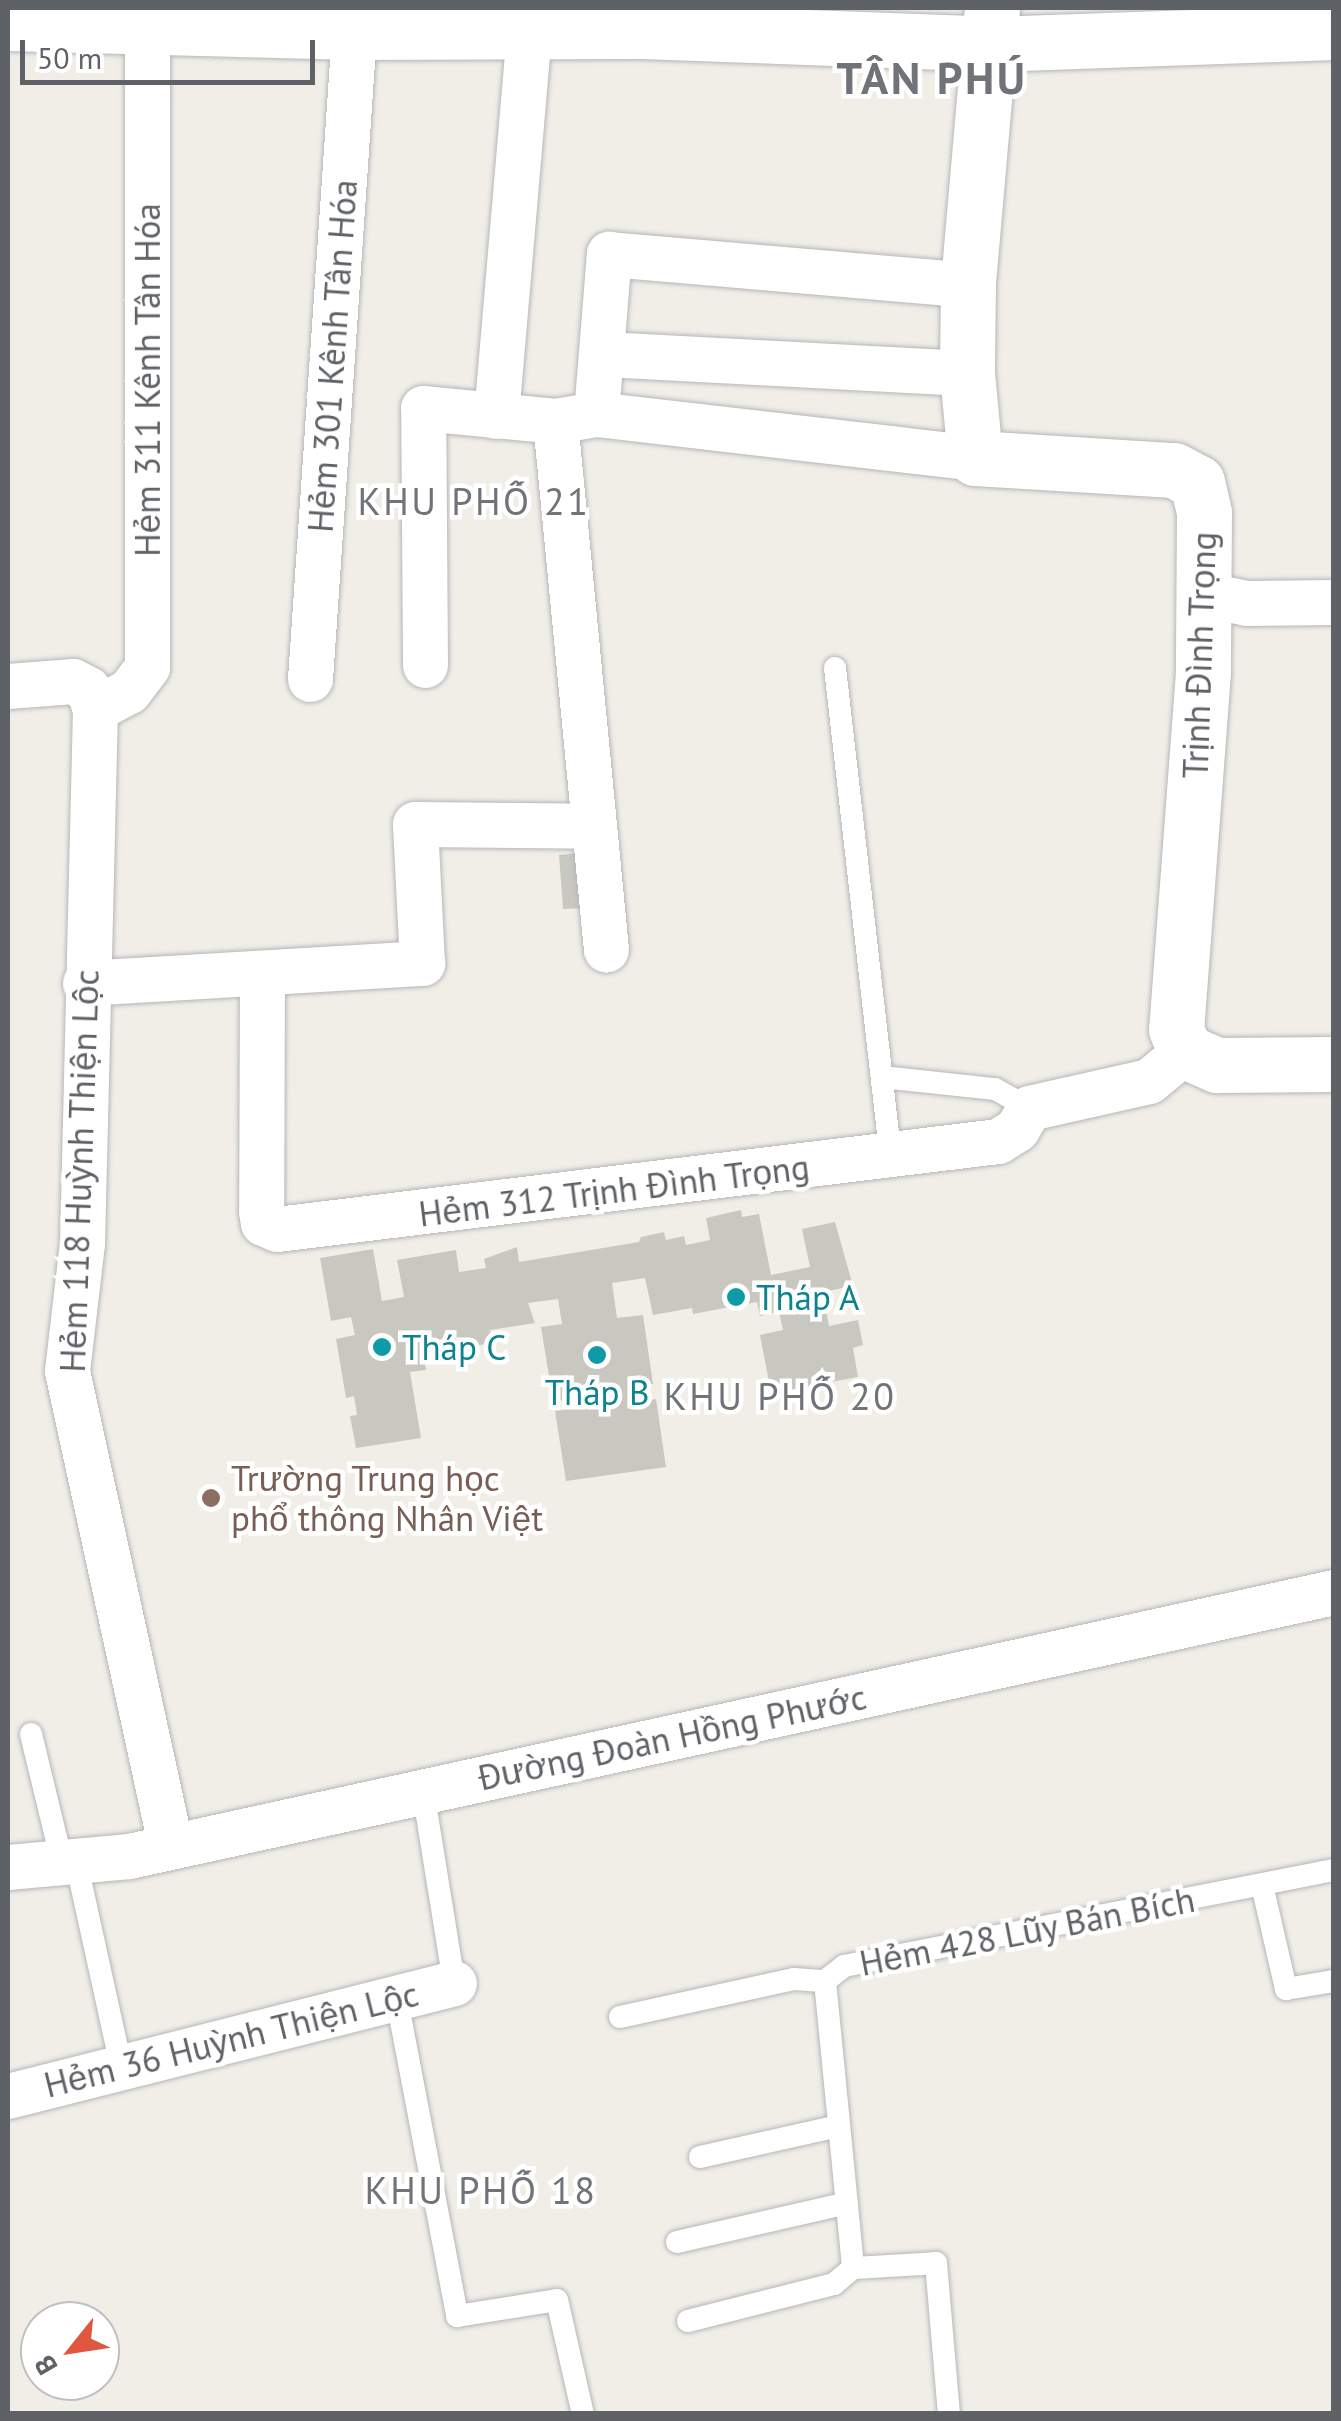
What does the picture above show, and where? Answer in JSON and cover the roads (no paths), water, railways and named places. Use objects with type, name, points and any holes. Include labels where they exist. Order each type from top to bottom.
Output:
[{"type":"street","points":[[8,24],[354,32],[992,26],[1334,32]]},
{"type":"street","name":"Hẻm 311 Kênh Tân Hóa","points":[[95,709],[129,691],[147,666],[147,26]]},
{"type":"street","points":[[425,665],[423,408],[496,416],[576,418],[975,458],[967,373],[968,285],[992,26]]},
{"type":"street","points":[[496,416],[528,28]]},
{"type":"street","name":"Hẻm 301 Kênh Tân Hóa","points":[[310,679],[354,32]]},
{"type":"street","points":[[606,950],[594,826],[576,418],[603,354],[610,254],[968,285]]},
{"type":"street","points":[[603,354],[967,373]]},
{"type":"street","name":"Trịnh Đình Trọng","points":[[975,458],[1174,470],[1197,482],[1204,513],[1206,595],[1176,1029],[1185,1051]]},
{"type":"street","points":[[1206,595],[1247,603],[1334,602]]},
{"type":"street","points":[[8,686],[74,681],[88,689],[95,709]]},
{"type":"street","name":"Hẻm 118 Huỳnh Thiện Lộc","points":[[95,709],[85,983],[82,1243],[67,1372],[172,1847]]},
{"type":"street","points":[[85,983],[422,963],[415,824],[594,826]]},
{"type":"street","name":"Hẻm 312 Trịnh Đình Trọng","points":[[262,973],[261,1211],[263,1223],[277,1230],[998,1141],[1016,1129],[1028,1108]]},
{"type":"street","points":[[1028,1108],[1149,1081],[1185,1051],[1217,1065],[1334,1064]]},
{"type":"street","name":"Đường Đoàn Hồng Phước","points":[[8,1867],[172,1847],[1334,1592]]},
{"type":"street","name":"Hẻm 36 Huỳnh Thiện Lộc","points":[[8,2096],[396,1994],[454,1983]]},
{"type":"lane","points":[[834,668],[892,1157]]},
{"type":"lane","points":[[882,1076],[995,1089],[1028,1108]]},
{"type":"lane","points":[[31,1734],[69,1861],[121,2066]]},
{"type":"lane","points":[[423,1792],[454,1983]]},
{"type":"lane","name":"Hẻm 428 Lũy Bán Bích","points":[[853,2268],[824,1981],[844,1966],[1334,1870]]},
{"type":"lane","points":[[1262,1884],[1286,1989],[1334,1981]]},
{"type":"lane","points":[[620,2017],[794,1979],[824,1981]]},
{"type":"lane","points":[[396,1994],[456,2316],[557,2300],[583,2414]]},
{"type":"lane","points":[[700,2158],[839,2126]]},
{"type":"lane","points":[[677,2242],[846,2204]]},
{"type":"lane","points":[[688,2321],[834,2284],[853,2268],[936,2263],[948,2414]]},
{"type":"place","name":"Tháp A","points":[[736,1297]]},
{"type":"place","name":"Tháp C","points":[[382,1347]]},
{"type":"place","name":"Tháp B","points":[[597,1355]]},
{"type":"place","name":"Trường Trung học phổ thông Nhân Việt","points":[[211,1498]]},
{"type":"district","name":"TÂN PHÚ","points":[[932,78]]},
{"type":"district","name":"KHU PHỐ 21","points":[[474,501]]},
{"type":"district","name":"KHU PHỐ 20","points":[[780,1396]]},
{"type":"district","name":"KHU PHỐ 18","points":[[481,2190]]}]
